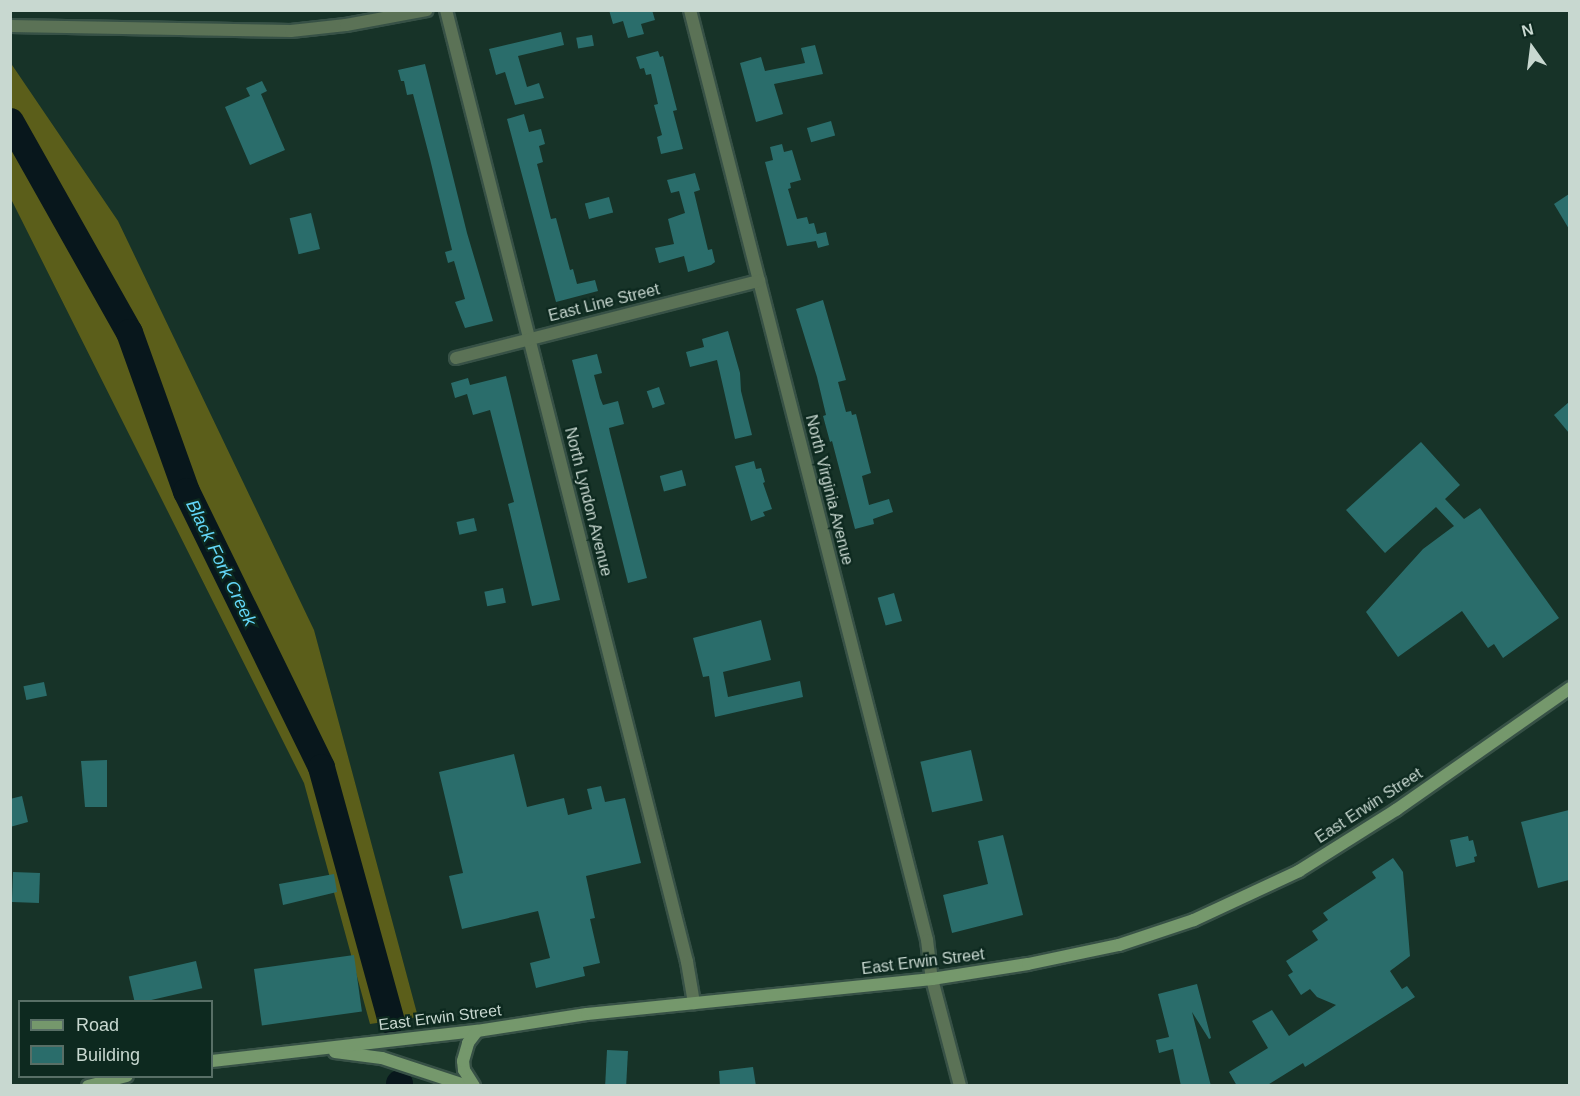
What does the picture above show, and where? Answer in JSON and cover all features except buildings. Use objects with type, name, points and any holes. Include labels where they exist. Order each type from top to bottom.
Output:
[{"type":"main road","name":"East Erwin Street","points":[[213,1061],[477,1031],[587,1014],[932,979],[1028,964],[1119,945],[1157,934],[1233,904],[1299,871],[1363,832],[1569,688]]},
{"type":"main road","points":[[474,1086],[464,1070],[463,1061],[468,1043],[477,1031]]},
{"type":"main road","points":[[316,1050],[382,1058],[467,1086]]},
{"type":"main road","points":[[88,1086],[123,1078]]},
{"type":"street","points":[[10,26],[291,31],[346,25],[427,10]]},
{"type":"street","name":"North Lyndon Avenue","points":[[446,10],[687,962],[694,1003]]},
{"type":"street","name":"North Virginia Avenue","points":[[690,10],[924,929],[932,979],[960,1086]]},
{"type":"street","name":"East Line Street","points":[[456,358],[759,281]]},
{"type":"shaded area","points":[[10,62],[118,221],[314,630],[418,1017],[370,1024],[304,783],[11,199]]},
{"type":"waterway","name":"Black Fork Creek","points":[[10,121],[129,332],[186,491],[321,767],[391,1021]]}]
